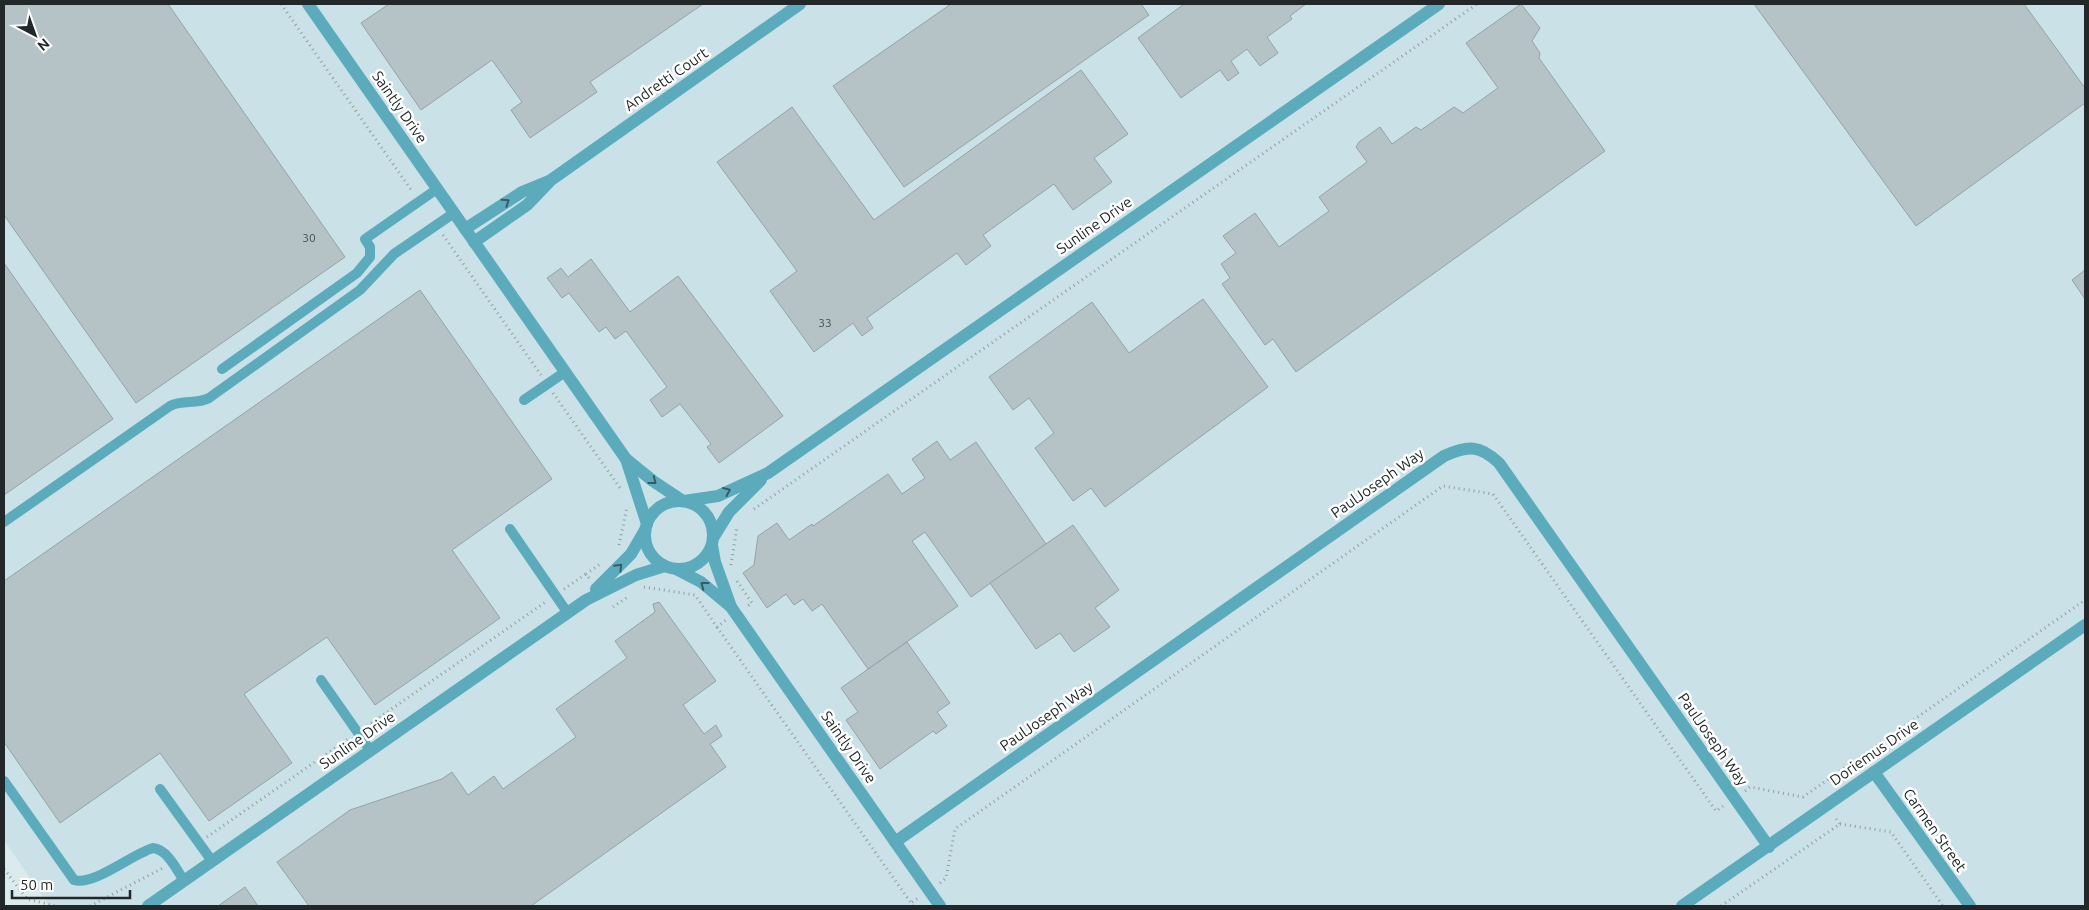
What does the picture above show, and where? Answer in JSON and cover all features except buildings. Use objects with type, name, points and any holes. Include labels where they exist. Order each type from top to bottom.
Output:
[{"type":"street","name":"Saintly Drive","points":[[308,4],[626,459],[661,488],[684,501]]},
{"type":"street","name":"Andretti Court","points":[[551,180],[800,4]]},
{"type":"street","name":"Sunline Drive","points":[[712,541],[729,512],[768,473],[1439,4]]},
{"type":"street","points":[[465,229],[522,192],[551,180]]},
{"type":"street","points":[[474,242],[527,205],[551,180]]},
{"type":"street","name":"PaulJoseph Way","points":[[895,842],[1444,456],[1460,448],[1475,448],[1488,453],[1499,463],[1769,847]]},
{"type":"street","name":"Saintly Drive","points":[[626,459],[646,526]]},
{"type":"street","name":"Sunline Drive","points":[[684,501],[718,496],[768,473]]},
{"type":"street","points":[[684,501],[698,506],[708,517],[712,541],[705,557],[694,565],[670,567],[656,559],[649,550],[645,540],[646,526],[652,514],[661,506],[671,502],[684,501]]},
{"type":"street","name":"Sunline Drive","points":[[586,600],[631,554],[646,526]]},
{"type":"street","name":"Saintly Drive","points":[[712,541],[715,562],[733,611]]},
{"type":"street","name":"Saintly Drive","points":[[670,567],[701,582],[733,611],[940,906]]},
{"type":"street","name":"Sunline Drive","points":[[148,906],[586,600],[636,575],[670,567]]},
{"type":"street","name":"Doriemus Drive","points":[[1682,906],[2085,625]]},
{"type":"street","name":"Carmen Street","points":[[1874,772],[1970,906]]},
{"type":"lane","points":[[222,368],[356,273],[370,257],[370,247],[365,239],[438,189]]},
{"type":"lane","points":[[4,522],[170,406],[177,402],[203,401],[209,398],[354,294],[394,254],[454,213]]},
{"type":"lane","points":[[524,400],[565,372]]},
{"type":"lane","points":[[510,529],[568,612]]},
{"type":"lane","points":[[321,680],[370,750]]},
{"type":"lane","points":[[4,781],[74,880],[79,881],[94,877],[153,848],[162,850],[184,881]]},
{"type":"lane","points":[[160,789],[212,861]]},
{"type":"path","points":[[281,4],[419,201]]},
{"type":"path","points":[[747,514],[1477,4]]},
{"type":"path","points":[[436,225],[622,492]]},
{"type":"path","points":[[642,586],[695,595],[912,905],[946,878],[955,829],[1443,486],[1493,494],[1716,810],[1750,787],[1804,797],[2085,600]]},
{"type":"path","points":[[618,551],[628,500]]},
{"type":"path","points":[[730,570],[738,520]]},
{"type":"path","points":[[199,843],[602,562]]},
{"type":"path","points":[[586,574],[598,588]]},
{"type":"path","points":[[716,627],[733,611],[752,603],[735,578]]},
{"type":"path","points":[[613,607],[634,592]]},
{"type":"path","points":[[1815,789],[1840,824]]},
{"type":"path","points":[[1721,906],[1840,824],[1891,832],[1943,906]]},
{"type":"path","points":[[90,906],[171,862]]},
{"type":"path","points":[[4,869],[27,899],[56,906]]},
{"type":"shaded area","points":[[4,4],[2085,4],[2085,906],[49,906],[4,840]]}]
